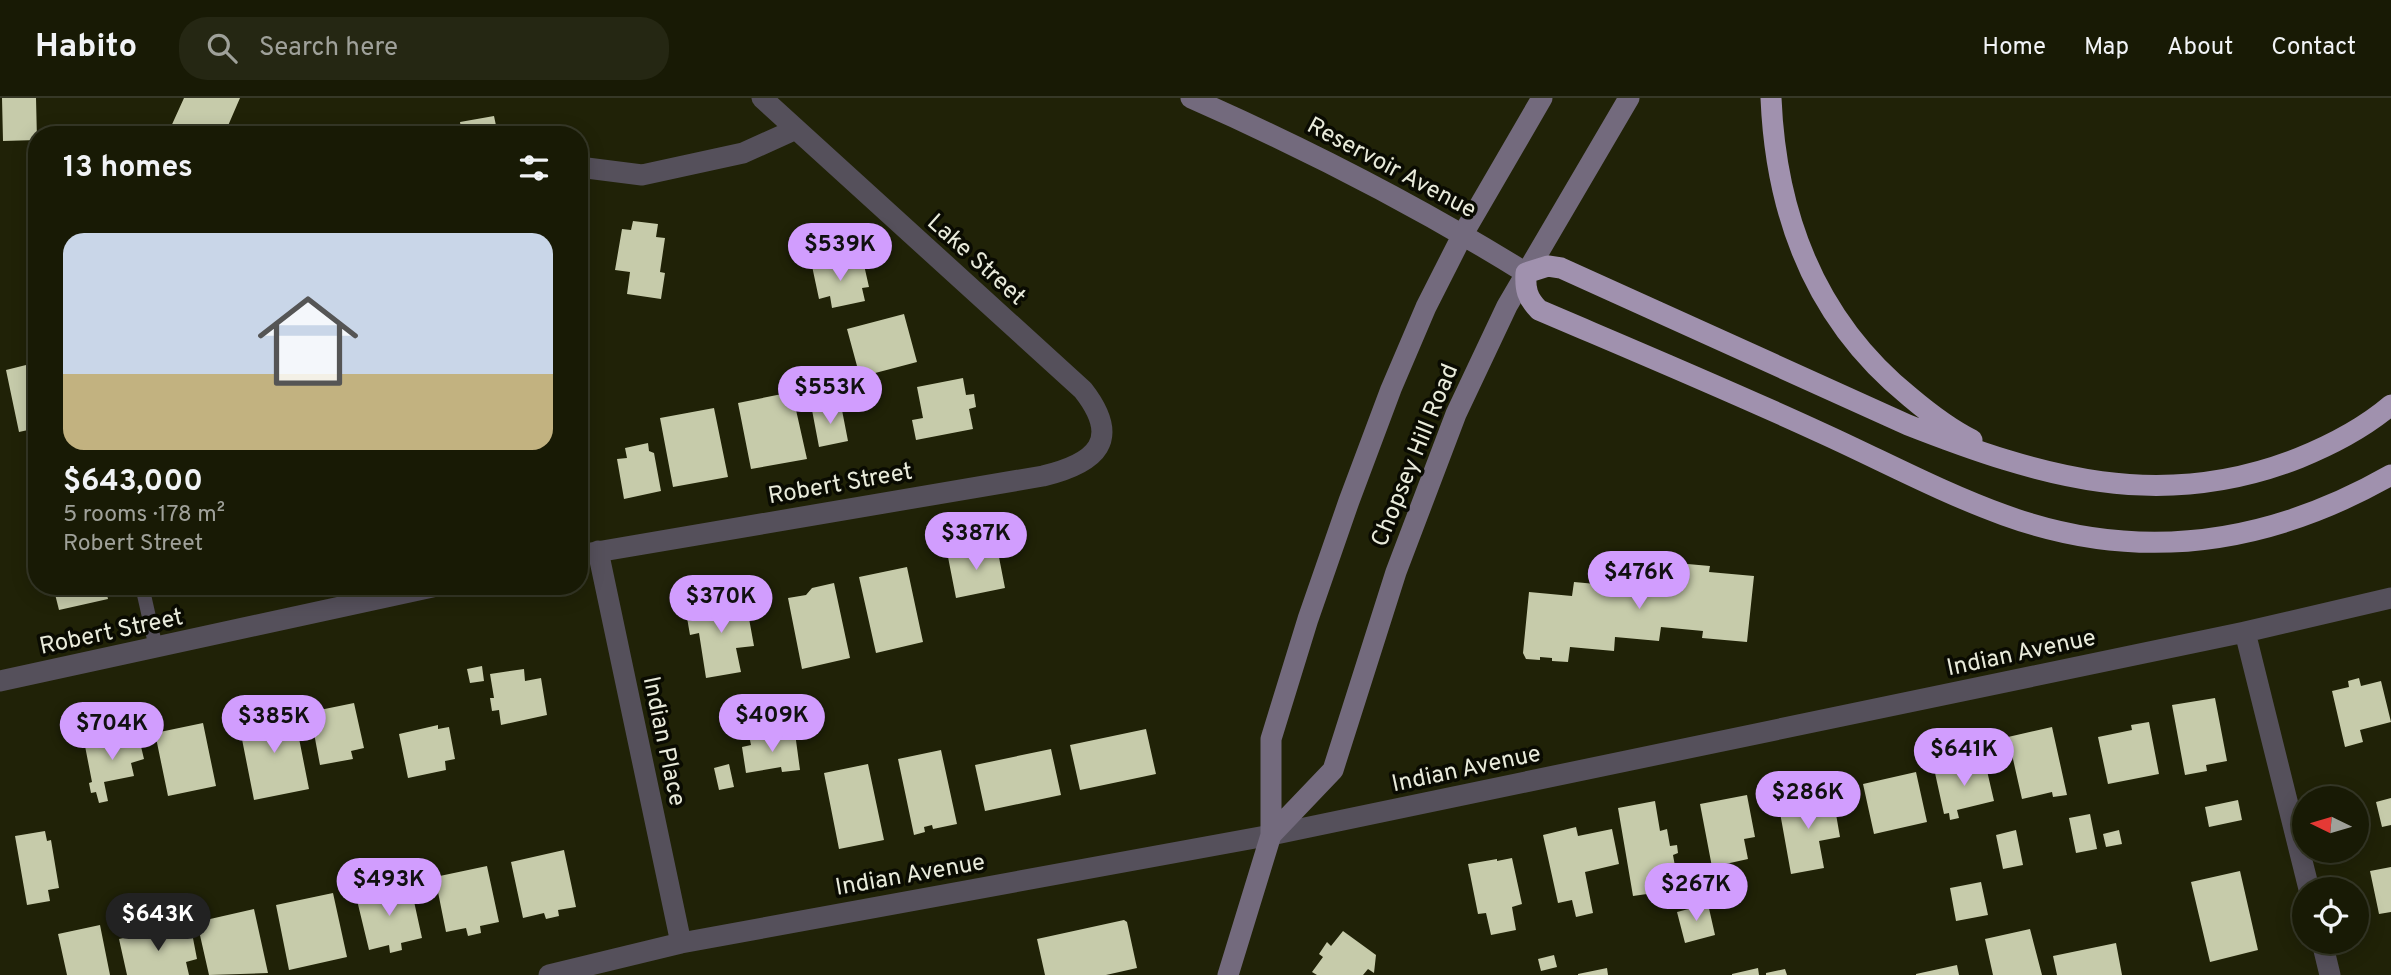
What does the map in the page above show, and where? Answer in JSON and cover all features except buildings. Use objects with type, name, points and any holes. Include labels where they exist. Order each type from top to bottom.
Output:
[{"type":"highway","points":[[1771,98],[1780,184],[1796,240],[1821,293],[1855,342],[1875,366],[1897,386],[1968,438],[2023,462],[2079,479]]},
{"type":"highway","points":[[2391,405],[2339,440],[2313,453],[2227,480],[2158,486],[2079,479],[2022,466],[1908,425],[1561,268],[1548,266],[1526,273],[1525,289],[1530,301],[1539,310],[1825,434],[1972,503],[2032,525],[2067,534],[2102,540],[2170,543],[2239,535],[2311,514],[2391,475]]},
{"type":"main road","name":"Reservoir Avenue","points":[[1191,98],[1284,139],[1463,234],[1526,273]]},
{"type":"main road","name":"Chopsey Hill Road","points":[[1228,975],[1271,835],[1271,738],[1308,619],[1391,389],[1426,307],[1463,234],[1542,98]]},
{"type":"main road","name":"Chopsey Hill Road","points":[[1271,835],[1334,770],[1396,572],[1436,461],[1489,340],[1629,98]]},
{"type":"street","name":"Lake Street","points":[[762,98],[794,130],[1083,390],[1101,416],[1103,430],[1100,444]]},
{"type":"street","points":[[588,168],[642,175],[743,153],[794,130]]},
{"type":"street","name":"Robert Street","points":[[589,553],[1043,476],[1076,466],[1091,456],[1100,444]]},
{"type":"street","name":"Indian Place","points":[[589,553],[681,943]]},
{"type":"street","name":"Robert Street","points":[[0,681],[396,595]]},
{"type":"street","name":"Indian Avenue","points":[[549,975],[681,943],[1271,835],[2245,632],[2391,598]]},
{"type":"street","points":[[2245,632],[2306,877]]},
{"type":"street","points":[[2325,954],[2330,975]]},
{"type":"lane","points":[[144,595],[156,648]]}]
